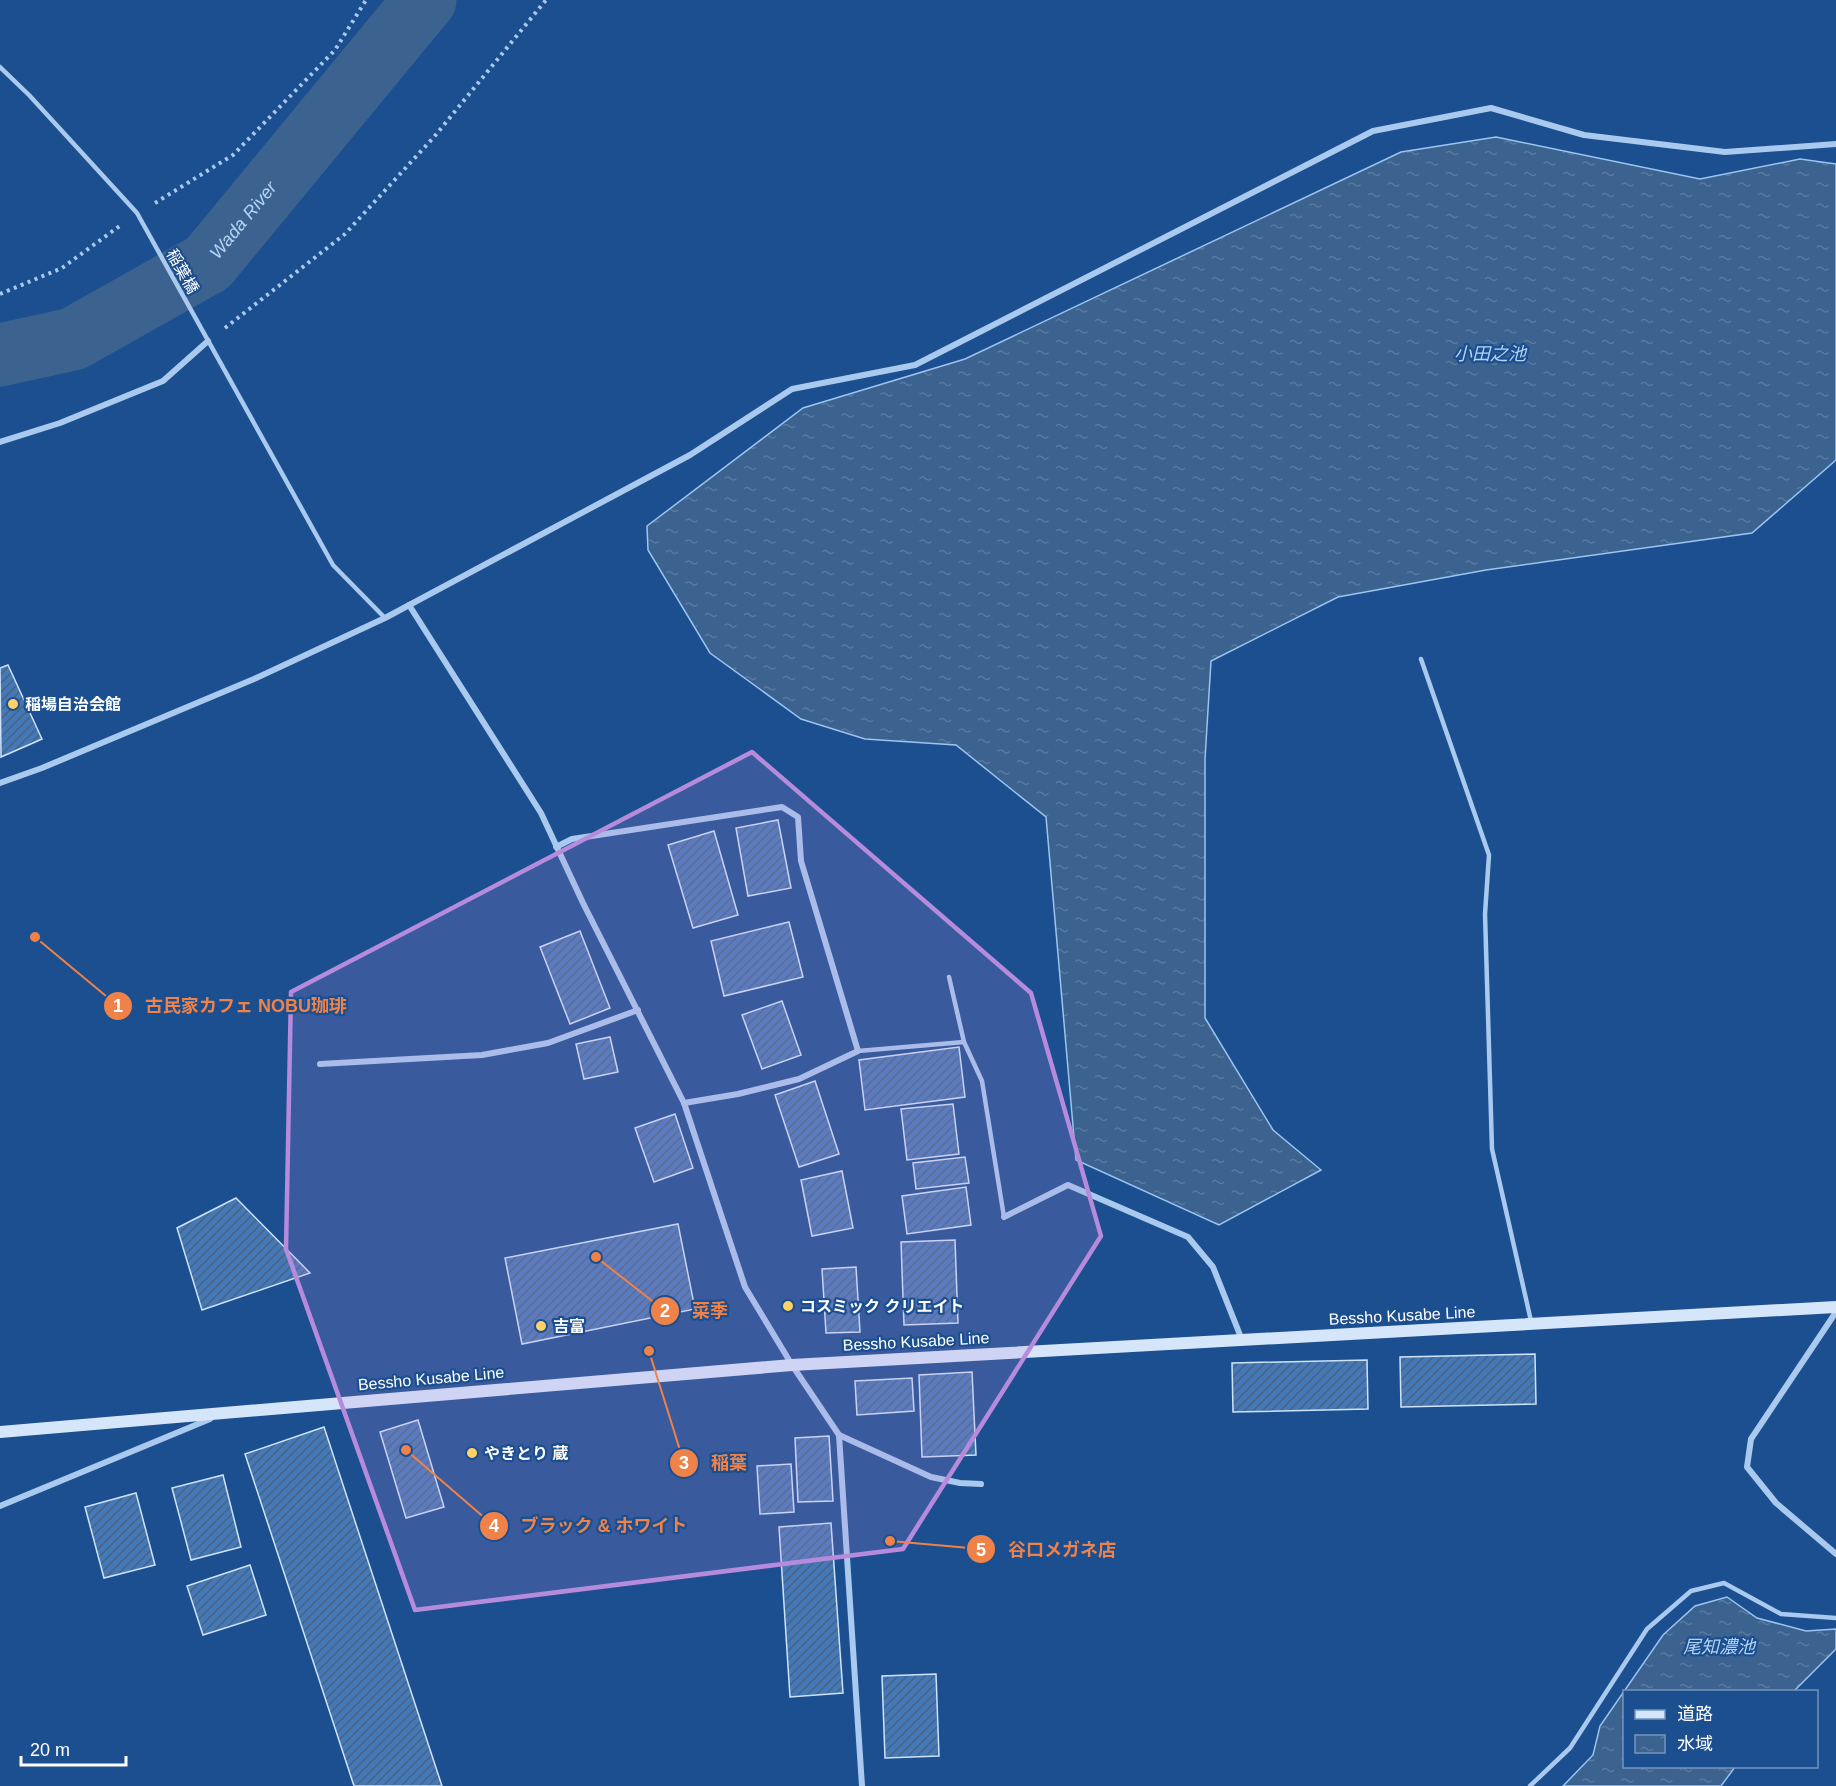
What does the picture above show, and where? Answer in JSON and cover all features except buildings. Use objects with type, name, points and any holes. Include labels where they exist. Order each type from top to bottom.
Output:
[{"type":"main road","name":"Bessho Kusabe Line","points":[[0,1432],[792,1365],[1836,1307]]},
{"type":"street","points":[[0,783],[42,768],[243,683],[385,618],[690,455],[792,389],[915,365],[1373,131],[1491,108],[1584,135],[1725,153],[1836,144]]},
{"type":"street","points":[[0,442],[60,423],[163,381],[207,341]]},
{"type":"street","points":[[409,605],[540,813],[684,1103],[745,1287],[792,1365],[839,1435],[862,1786]]},
{"type":"street","points":[[556,847],[572,838],[782,807],[798,817],[801,861],[858,1051],[799,1078],[738,1094],[684,1103]]},
{"type":"street","points":[[320,1064],[482,1055],[548,1043],[638,1010]]},
{"type":"street","points":[[1004,1217],[1068,1185],[1188,1237],[1213,1267],[1242,1340]]},
{"type":"street","points":[[1836,1312],[1751,1439],[1747,1467],[1776,1503],[1836,1554]]},
{"type":"street","points":[[0,1506],[224,1413]]},
{"type":"street","points":[[839,1435],[931,1477],[960,1483],[981,1484]]},
{"type":"lane","name":"稲葉橋","points":[[0,67],[29,95],[137,213],[333,565],[385,618]]},
{"type":"lane","points":[[1420,659],[1489,855],[1485,914],[1492,1149],[1532,1324]]},
{"type":"lane","points":[[949,977],[964,1042],[982,1081],[1004,1217]]},
{"type":"lane","points":[[858,1051],[964,1042]]},
{"type":"lane","points":[[1530,1786],[1570,1748],[1647,1629],[1691,1591],[1724,1583],[1780,1614],[1836,1618]]},
{"type":"path","points":[[233,155],[335,50],[366,0]]},
{"type":"path","points":[[207,341],[345,234],[434,137],[546,0]]},
{"type":"path","points":[[0,294],[62,268]]},
{"type":"highlighted area","points":[[752,752],[1031,993],[1101,1236],[903,1549],[415,1610],[286,1249],[291,992]]},
{"type":"water","name":"小田之池","points":[[1496,137],[1700,179],[1800,159],[1836,164],[1836,460],[1752,533],[1486,570],[1338,597],[1211,661],[1205,759],[1205,1018],[1273,1130],[1321,1170],[1219,1225],[1076,1160],[1046,817],[956,745],[865,739],[801,719],[710,653],[648,550],[647,526],[803,408],[965,359],[1401,152]]},
{"type":"water","name":"尾知濃池","points":[[1727,1597],[1757,1618],[1806,1631],[1836,1629],[1836,1649],[1795,1690],[1625,1690],[1663,1635],[1695,1606]]},
{"type":"water","name":"尾知濃池","points":[[1623,1693],[1623,1768],[1734,1768],[1721,1786],[1563,1786],[1593,1755],[1600,1726]]},
{"type":"waterway","name":"Wada River","points":[[0,355],[73,339],[208,263],[425,0]]},
{"type":"place","name":"稲場自治会館","points":[[13,704]]},
{"type":"place","name":"古民家カフェ NOBU珈琲","points":[[35,937]]},
{"type":"place","name":"菜季","points":[[596,1257]]},
{"type":"place","name":"コスミック クリエイト","points":[[788,1306]]},
{"type":"place","name":"吉富","points":[[541,1326]]},
{"type":"place","name":"稲葉","points":[[649,1351]]},
{"type":"place","name":"ブラック & ホワイト","points":[[406,1450]]},
{"type":"place","name":"やきとり 蔵","points":[[472,1453]]},
{"type":"place","name":"谷口メガネ店","points":[[890,1541]]}]
